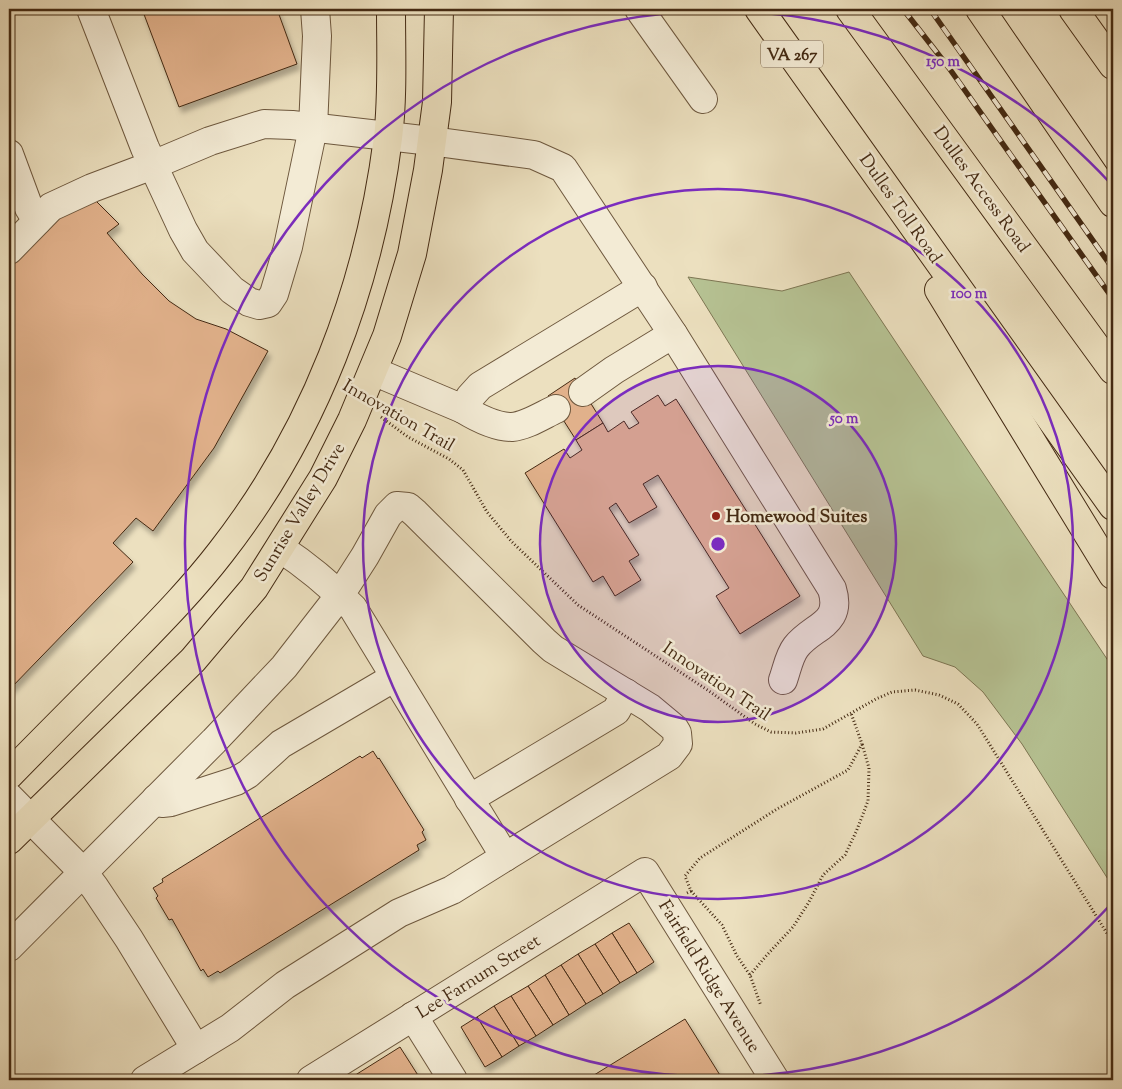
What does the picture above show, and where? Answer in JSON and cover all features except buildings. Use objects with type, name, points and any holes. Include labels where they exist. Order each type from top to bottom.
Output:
[{"type":"main road","points":[[9,776],[176,606],[221,552],[260,498],[285,457],[318,392],[345,324],[365,261],[378,196],[388,136],[391,9]]},
{"type":"main road","name":"Sunrise Valley Drive","points":[[9,840],[193,660],[254,588],[324,478],[359,405],[373,370],[392,319],[412,254],[422,204],[437,102],[439,9]]},
{"type":"main road","name":"Dulles Toll Road","points":[[759,9],[1113,506]]},
{"type":"main road","name":"Dulles Access Road","points":[[850,9],[1113,370]]},
{"type":"main road","points":[[980,9],[1113,203]]},
{"type":"main road","points":[[1073,9],[1113,65]]},
{"type":"main road","points":[[824,100],[1113,575]]},
{"type":"street","points":[[91,9],[153,165],[183,230],[195,251],[232,290],[249,302],[263,305],[268,303],[274,294],[288,247],[312,128],[317,36],[315,9]]},
{"type":"street","points":[[639,9],[703,99]]},
{"type":"street","points":[[9,250],[52,207],[92,188],[210,141],[264,124],[292,125],[388,136],[534,155],[564,168],[673,334],[832,589],[835,597],[832,616],[826,624],[804,639],[796,648],[783,680]]},
{"type":"street","points":[[9,154],[29,208],[37,221]]},
{"type":"street","points":[[463,409],[470,397],[480,386],[642,287]]},
{"type":"street","points":[[583,392],[614,370],[673,334]]},
{"type":"street","points":[[373,370],[489,421],[512,427],[556,409]]},
{"type":"street","points":[[9,947],[214,741],[284,667],[340,595],[388,515],[397,506],[408,507],[544,641],[650,708],[674,728],[678,738],[674,750],[669,756],[452,890],[399,913],[286,985],[230,1028],[145,1080]]},
{"type":"street","points":[[280,548],[300,561],[353,608],[505,857]]},
{"type":"street","points":[[156,800],[162,803],[171,802],[236,781],[248,774],[281,744],[395,677]]},
{"type":"street","points":[[469,799],[616,712],[626,693]]},
{"type":"street","points":[[9,797],[83,872],[129,939],[196,1049]]},
{"type":"street","name":"Lee Farnum Street","points":[[311,1080],[645,872]]},
{"type":"street","name":"Fairfield Ridge Avenue","points":[[645,872],[775,1080]]},
{"type":"street","points":[[413,1016],[453,1080]]},
{"type":"path","name":"Innovation Trail","points":[[359,405],[380,416],[408,437],[449,459],[463,470],[487,512],[506,534],[578,605],[708,691],[754,724],[771,732],[796,733],[823,729],[892,692],[916,690],[939,695],[958,704],[977,724],[1113,943]]},
{"type":"path","points":[[750,975],[793,927],[823,875],[845,855],[868,801],[869,768],[851,713]]},
{"type":"path","points":[[763,1011],[750,975],[737,956],[722,925],[691,891],[685,876],[700,858],[777,809],[848,770],[862,744]]},
{"type":"path","points":[[681,897],[691,891]]},
{"type":"green space","points":[[849,272],[1113,668],[1113,887],[1022,744],[983,692],[955,667],[923,656],[688,277],[782,291]]},
{"type":"railway","points":[[903,9],[949,68],[1113,299]]},
{"type":"railway","points":[[930,9],[1113,269]]},
{"type":"place","name":"Homewood Suites","points":[[716,516]]}]
